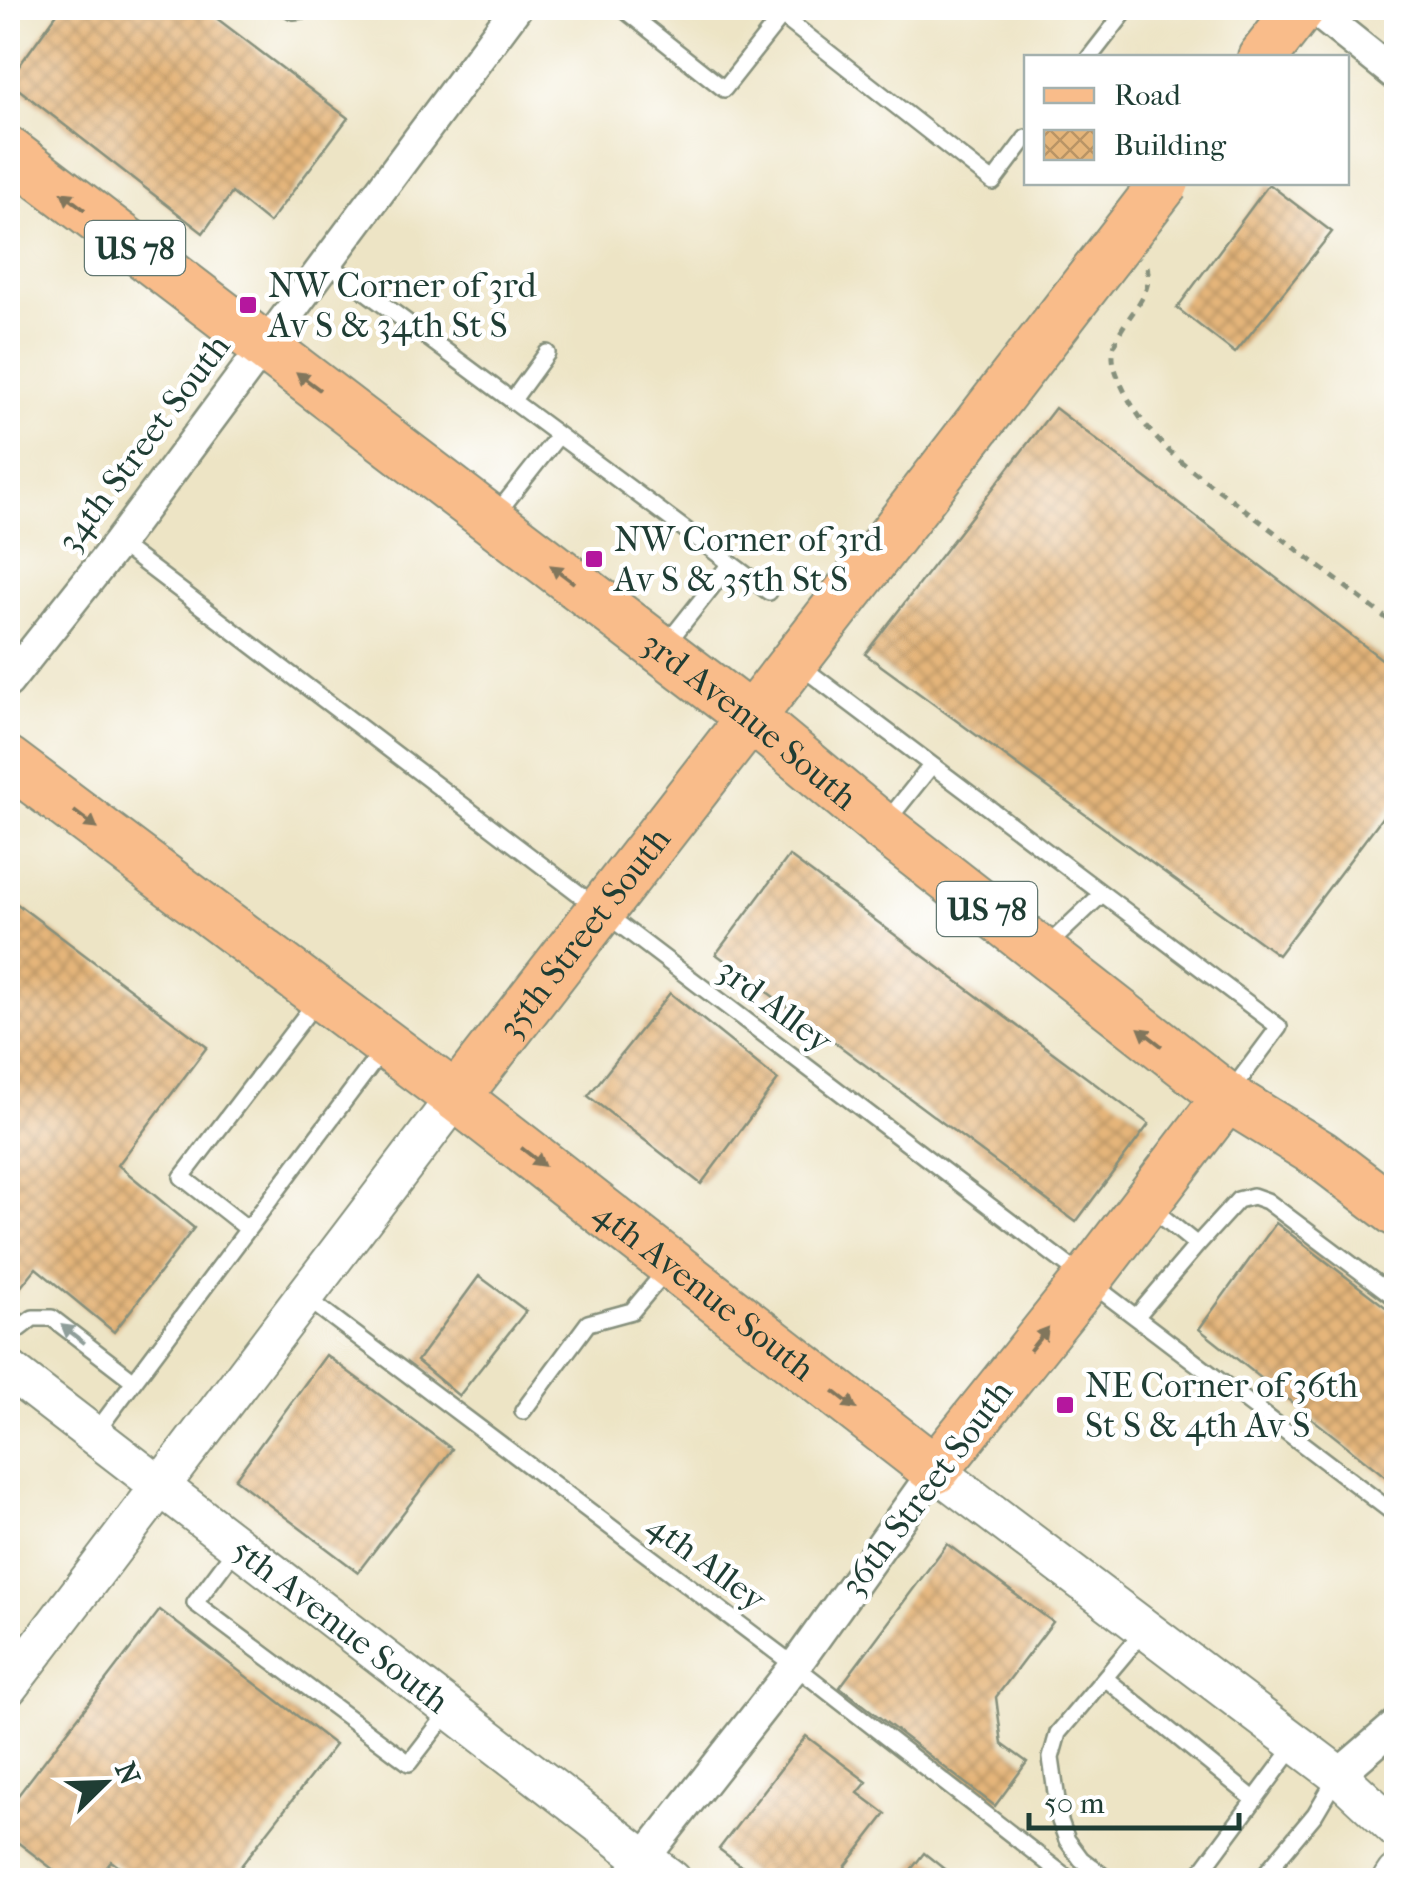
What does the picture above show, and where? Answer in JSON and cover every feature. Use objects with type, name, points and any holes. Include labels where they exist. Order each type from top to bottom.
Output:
[{"type":"main road","points":[[1264,55],[1300,8]]},
{"type":"main road","name":"3rd Avenue South","points":[[8,151],[750,718],[882,827],[1227,1097],[1321,1155],[1396,1212]]},
{"type":"main road","name":"35th Street South","points":[[456,1097],[1163,185]]},
{"type":"main road","name":"4th Avenue South","points":[[8,762],[456,1097],[934,1470]]},
{"type":"main road","name":"36th Street South","points":[[934,1470],[1227,1097]]},
{"type":"street","name":"34th Street South","points":[[8,682],[118,542],[512,8]]},
{"type":"street","points":[[1312,8],[1396,75]]},
{"type":"street","name":"35th Street South","points":[[8,1684],[456,1097]]},
{"type":"street","name":"5th Avenue South","points":[[8,1369],[450,1710],[647,1873]]},
{"type":"street","name":"4th Avenue South","points":[[934,1470],[1338,1775],[1394,1822]]},
{"type":"street","name":"36th Street South","points":[[647,1873],[934,1470]]},
{"type":"street","points":[[1338,1775],[1396,1726]]},
{"type":"street","points":[[1392,1880],[1396,1874]]},
{"type":"lane","points":[[291,9],[319,8]]},
{"type":"lane","points":[[622,8],[724,89],[785,12],[992,182],[1024,141]]},
{"type":"lane","points":[[1091,55],[1128,8]]},
{"type":"lane","points":[[326,262],[769,592]]},
{"type":"lane","points":[[512,402],[547,353]]},
{"type":"lane","points":[[491,520],[558,436]]},
{"type":"lane","name":"3rd Alley","points":[[118,542],[1396,1516]]},
{"type":"lane","points":[[662,650],[730,564]]},
{"type":"lane","points":[[794,662],[1280,1027],[1227,1097]]},
{"type":"lane","points":[[882,827],[931,766]]},
{"type":"lane","points":[[1041,952],[1102,894]]},
{"type":"lane","points":[[248,1229],[182,1178],[320,996]]},
{"type":"lane","points":[[93,1436],[386,1045]]},
{"type":"lane","points":[[1136,1317],[1238,1200],[1252,1196],[1267,1201],[1394,1292]]},
{"type":"lane","points":[[1146,1204],[1197,1244]]},
{"type":"lane","points":[[523,1411],[588,1323],[632,1311],[671,1264]]},
{"type":"lane","name":"4th Alley","points":[[304,1296],[795,1666],[1070,1880]]},
{"type":"lane","points":[[8,1338],[33,1318],[52,1318],[134,1381]]},
{"type":"lane","points":[[237,1547],[195,1603],[410,1764],[450,1710]]},
{"type":"lane","points":[[1108,1880],[1081,1859],[1067,1840],[1060,1821],[1051,1758],[1058,1733],[1146,1630]]},
{"type":"lane","points":[[1105,1678],[1254,1800]]},
{"type":"lane","points":[[1195,1880],[1296,1744]]},
{"type":"lane","points":[[1260,1880],[1314,1814],[1338,1775]]},
{"type":"path","points":[[1144,256],[1149,275],[1146,288],[1113,346],[1117,375],[1140,415],[1174,456],[1396,626]]},
{"type":"building","points":[[61,8],[203,8],[348,118],[269,223],[232,193],[203,233],[8,81]]},
{"type":"building","points":[[1268,185],[1332,232],[1235,353],[1177,308]]},
{"type":"building","points":[[1055,408],[1396,670],[1396,799],[1278,955],[865,654]]},
{"type":"building","points":[[789,856],[1149,1124],[1076,1222],[716,954]]},
{"type":"building","points":[[8,897],[207,1047],[118,1165],[194,1228],[114,1332],[36,1268],[8,1303]]},
{"type":"building","points":[[670,993],[778,1080],[701,1184],[588,1096]]},
{"type":"building","points":[[1276,1223],[1396,1315],[1396,1485],[1199,1329]]},
{"type":"building","points":[[479,1276],[526,1311],[459,1396],[417,1361]]},
{"type":"building","points":[[326,1355],[452,1449],[358,1572],[235,1479]]},
{"type":"building","points":[[947,1544],[1053,1622],[996,1697],[1002,1744],[1027,1762],[995,1806],[840,1687]]},
{"type":"building","points":[[160,1610],[335,1745],[230,1880],[137,1880],[111,1861],[95,1880],[67,1880],[8,1835],[8,1791],[16,1798]]},
{"type":"building","points":[[806,1736],[867,1782],[858,1793],[886,1814],[835,1880],[760,1880],[719,1849]]},
{"type":"building","points":[[924,1853],[958,1880],[903,1880]]},
{"type":"place","name":"NW Corner of 3rd Av S & 34th St S","points":[[248,305]]},
{"type":"place","name":"NW Corner of 3rd Av S & 35th St S","points":[[594,559]]},
{"type":"place","name":"NE Corner of 36th St S & 4th Av S","points":[[1065,1405]]}]
